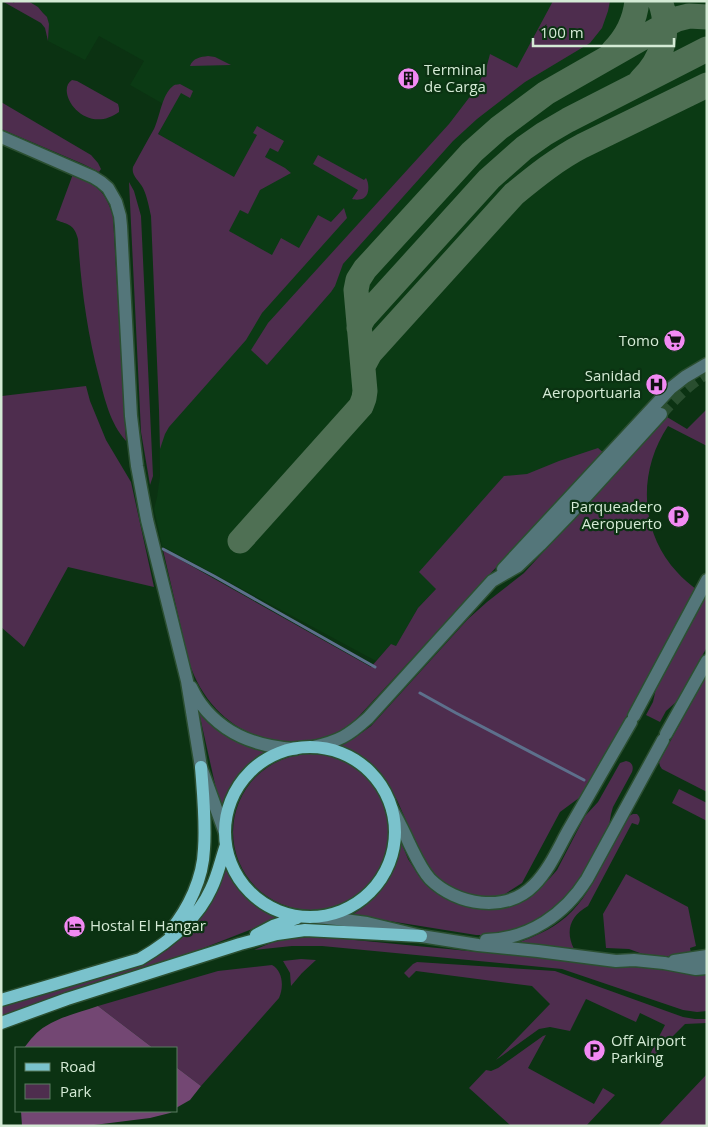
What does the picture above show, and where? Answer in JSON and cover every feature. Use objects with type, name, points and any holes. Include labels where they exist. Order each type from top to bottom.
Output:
[{"type":"main road","points":[[1,999],[140,959],[156,950],[178,933],[192,918],[211,889],[225,839],[228,809],[238,788],[253,770],[268,759],[284,752],[313,747],[336,751],[367,769],[382,787],[388,798],[392,809],[395,836],[389,863],[383,875],[366,896],[343,911],[316,917],[289,915],[277,911],[256,898],[239,880],[233,869],[225,839]]},
{"type":"main road","points":[[156,950],[180,918],[192,897],[202,864],[204,833],[201,766]]},
{"type":"main road","points":[[240,944],[273,926],[302,917]]},
{"type":"main road","points":[[1,1022],[67,999],[277,934],[305,930],[328,930],[421,936]]},
{"type":"street","points":[[1,137],[93,177],[108,188],[118,207],[121,226],[131,416],[137,466],[147,520],[187,681],[201,766],[225,839]]},
{"type":"street","points":[[313,747],[330,743],[354,731],[671,388],[707,364]]},
{"type":"street","points":[[492,581],[518,566],[540,545],[661,414]]},
{"type":"street","points":[[392,809],[422,868],[441,888],[477,903],[492,903],[513,898],[533,886],[551,863],[707,580]]},
{"type":"street","points":[[456,940],[491,940],[520,934],[554,917],[573,899],[587,879],[707,661]]},
{"type":"street","points":[[187,681],[201,704],[213,717],[232,732],[246,740],[260,744],[295,749]]},
{"type":"street","points":[[316,917],[367,923],[421,936],[456,940],[478,945],[616,962],[634,960],[696,969],[707,968]]},
{"type":"street","points":[[664,963],[707,956]]},
{"type":"shaded area","points":[[2,1],[707,1],[707,358],[605,454],[436,589],[418,608],[396,647],[391,644],[376,661],[162,546],[154,509],[160,476],[159,410],[206,226],[200,158],[158,134],[172,109],[130,85],[144,61],[99,36],[85,60],[48,41],[47,17],[38,7]]},
{"type":"shaded area","points":[[98,1006],[152,1047],[25,1047],[43,1028],[65,1017]]},
{"type":"shaded area","points":[[178,1069],[201,1086],[190,1100],[178,1107]]},
{"type":"shaded area","points":[[21,1112],[172,1112],[150,1118],[86,1126],[22,1126]]},
{"type":"green space","points":[[2,1],[14,3],[15,1],[28,1],[38,7],[47,17],[49,24],[48,41],[45,28],[41,23]]},
{"type":"green space","points":[[553,1],[610,1],[602,28],[590,43],[525,82],[477,119],[453,141],[343,264],[331,292],[267,365],[251,350],[268,323],[449,124],[475,90],[486,69],[490,54],[517,68]]},
{"type":"green space","points":[[200,57],[215,57],[231,65],[190,66],[191,63]]},
{"type":"green space","points":[[72,80],[118,104],[119,112],[106,118],[95,119],[84,116],[70,102],[67,93],[67,86]]},
{"type":"green space","points":[[180,84],[193,91],[190,98],[181,93],[158,134],[234,177],[257,135],[253,133],[257,126],[284,141],[278,152],[270,148],[265,157],[291,173],[260,190],[248,214],[240,210],[229,231],[272,255],[281,238],[299,248],[318,215],[331,222],[344,208],[347,218],[262,313],[246,340],[169,427],[160,449],[151,216],[144,191],[134,175],[133,167],[154,129],[166,94],[174,85]]},
{"type":"green space","points":[[1,102],[91,155],[101,169],[99,172],[1,129]]},
{"type":"green space","points":[[318,155],[364,180],[366,178],[368,188],[366,196],[361,199],[352,199],[358,190],[313,164]]},
{"type":"green space","points":[[73,174],[99,189],[107,200],[113,216],[126,441],[116,427],[109,411],[95,360],[85,309],[78,239],[73,228],[56,220]]},
{"type":"green space","points":[[129,182],[134,191],[141,216],[153,476],[150,485],[141,432]]},
{"type":"green space","points":[[86,386],[106,440],[131,482],[154,587],[68,567],[24,647],[1,627],[1,399],[2,396]]},
{"type":"green space","points":[[707,409],[707,446],[668,426],[651,462],[648,481],[647,501],[655,538],[664,556],[677,572],[697,590],[583,795],[560,812],[522,883],[505,894],[495,897],[474,896],[456,890],[440,880],[428,868],[397,800],[383,778],[355,753],[337,747],[353,739],[371,726],[468,619],[524,573],[667,417],[687,429]]},
{"type":"green space","points":[[598,448],[605,454],[594,461],[349,727],[324,737],[299,742],[275,741],[253,734],[232,723],[214,707],[200,687],[189,662],[163,550],[371,667],[391,644],[396,646],[418,608],[436,589],[419,572],[504,476],[527,474]]},
{"type":"green space","points":[[705,596],[707,597],[707,647],[679,698],[666,711],[660,722],[646,715],[653,702],[657,684]]},
{"type":"green space","points":[[707,674],[707,792],[662,769],[659,762]]},
{"type":"green space","points":[[198,708],[228,736],[244,745],[266,752],[244,771],[229,793],[221,811]]},
{"type":"green space","points":[[303,754],[319,754],[334,757],[348,763],[366,777],[380,795],[386,809],[389,832],[386,855],[380,869],[366,887],[348,901],[334,907],[319,910],[303,910],[288,907],[274,901],[256,887],[246,875],[236,855],[233,840],[233,824],[236,809],[242,795],[256,777],[268,767],[288,757]]},
{"type":"green space","points":[[626,761],[632,765],[632,772],[613,807],[609,826],[580,882],[565,902],[523,928],[488,935],[476,935],[352,915],[371,900],[385,883],[395,862],[400,839],[408,859],[419,876],[427,884],[453,901],[534,893],[557,870],[585,816],[598,802],[620,763]]},
{"type":"green space","points":[[679,789],[707,803],[707,821],[672,803]]},
{"type":"green space","points":[[637,814],[639,817],[638,825],[632,823],[588,906],[573,919],[570,936],[574,949],[515,944],[535,936],[560,922],[578,905],[629,816]]},
{"type":"green space","points":[[225,859],[239,887],[246,895],[261,908],[280,918],[150,969],[93,984],[1,1017],[1,1007],[147,961],[167,950],[188,933],[204,913]]},
{"type":"green space","points":[[626,874],[688,907],[696,946],[690,948],[691,953],[674,956],[648,956],[629,949],[606,948],[603,914]]},
{"type":"green space","points":[[311,937],[707,974],[707,1011],[683,1010],[562,969],[322,946],[292,946],[254,950],[273,942]]},
{"type":"green space","points":[[316,960],[291,986],[290,973],[283,961]]},
{"type":"green space","points":[[417,962],[555,971],[683,1017],[707,1019],[707,1023],[685,1024],[645,1064],[665,1025],[640,1013],[636,1022],[586,999],[570,1031],[550,1027],[539,1029],[496,1060],[550,1004],[532,986],[416,971],[409,978],[404,973]]},
{"type":"green space","points":[[272,965],[280,975],[282,989],[279,998],[201,1086],[178,1069],[178,1047],[152,1047],[98,1006],[218,971]]},
{"type":"green space","points":[[546,1035],[528,1068],[594,1104],[603,1088],[615,1095],[586,1126],[511,1126],[469,1088],[486,1070],[491,1071],[498,1068]]},
{"type":"green space","points":[[707,1074],[707,1126],[658,1126]]},
{"type":"waterway","points":[[163,549],[375,667]]},
{"type":"waterway","points":[[420,693],[584,780]]},
{"type":"taxiway","points":[[613,51],[629,28],[637,1]]},
{"type":"taxiway","points":[[641,80],[655,63],[663,44],[665,23],[660,1]]},
{"type":"taxiway","points":[[240,541],[361,406],[365,391],[356,290],[358,280],[365,269],[472,152],[499,128],[546,93],[677,19],[689,16],[707,17]]},
{"type":"taxiway","points":[[359,328],[364,317],[489,179],[524,148],[568,120],[707,49]]},
{"type":"taxiway","points":[[363,366],[370,353],[514,194],[564,156],[707,85]]},
{"type":"tunnel","points":[[661,414],[694,382],[707,373]]},
{"type":"place","name":"Terminal de Carga","points":[[408,79]]},
{"type":"place","name":"Tomo","points":[[675,341]]},
{"type":"place","name":"Sanidad Aeroportuaria","points":[[657,385]]},
{"type":"place","name":"Parqueadero Aeropuerto","points":[[678,516]]},
{"type":"place","name":"Hostal El Hangar","points":[[74,926]]},
{"type":"place","name":"Off Airport Parking","points":[[595,1050]]}]
